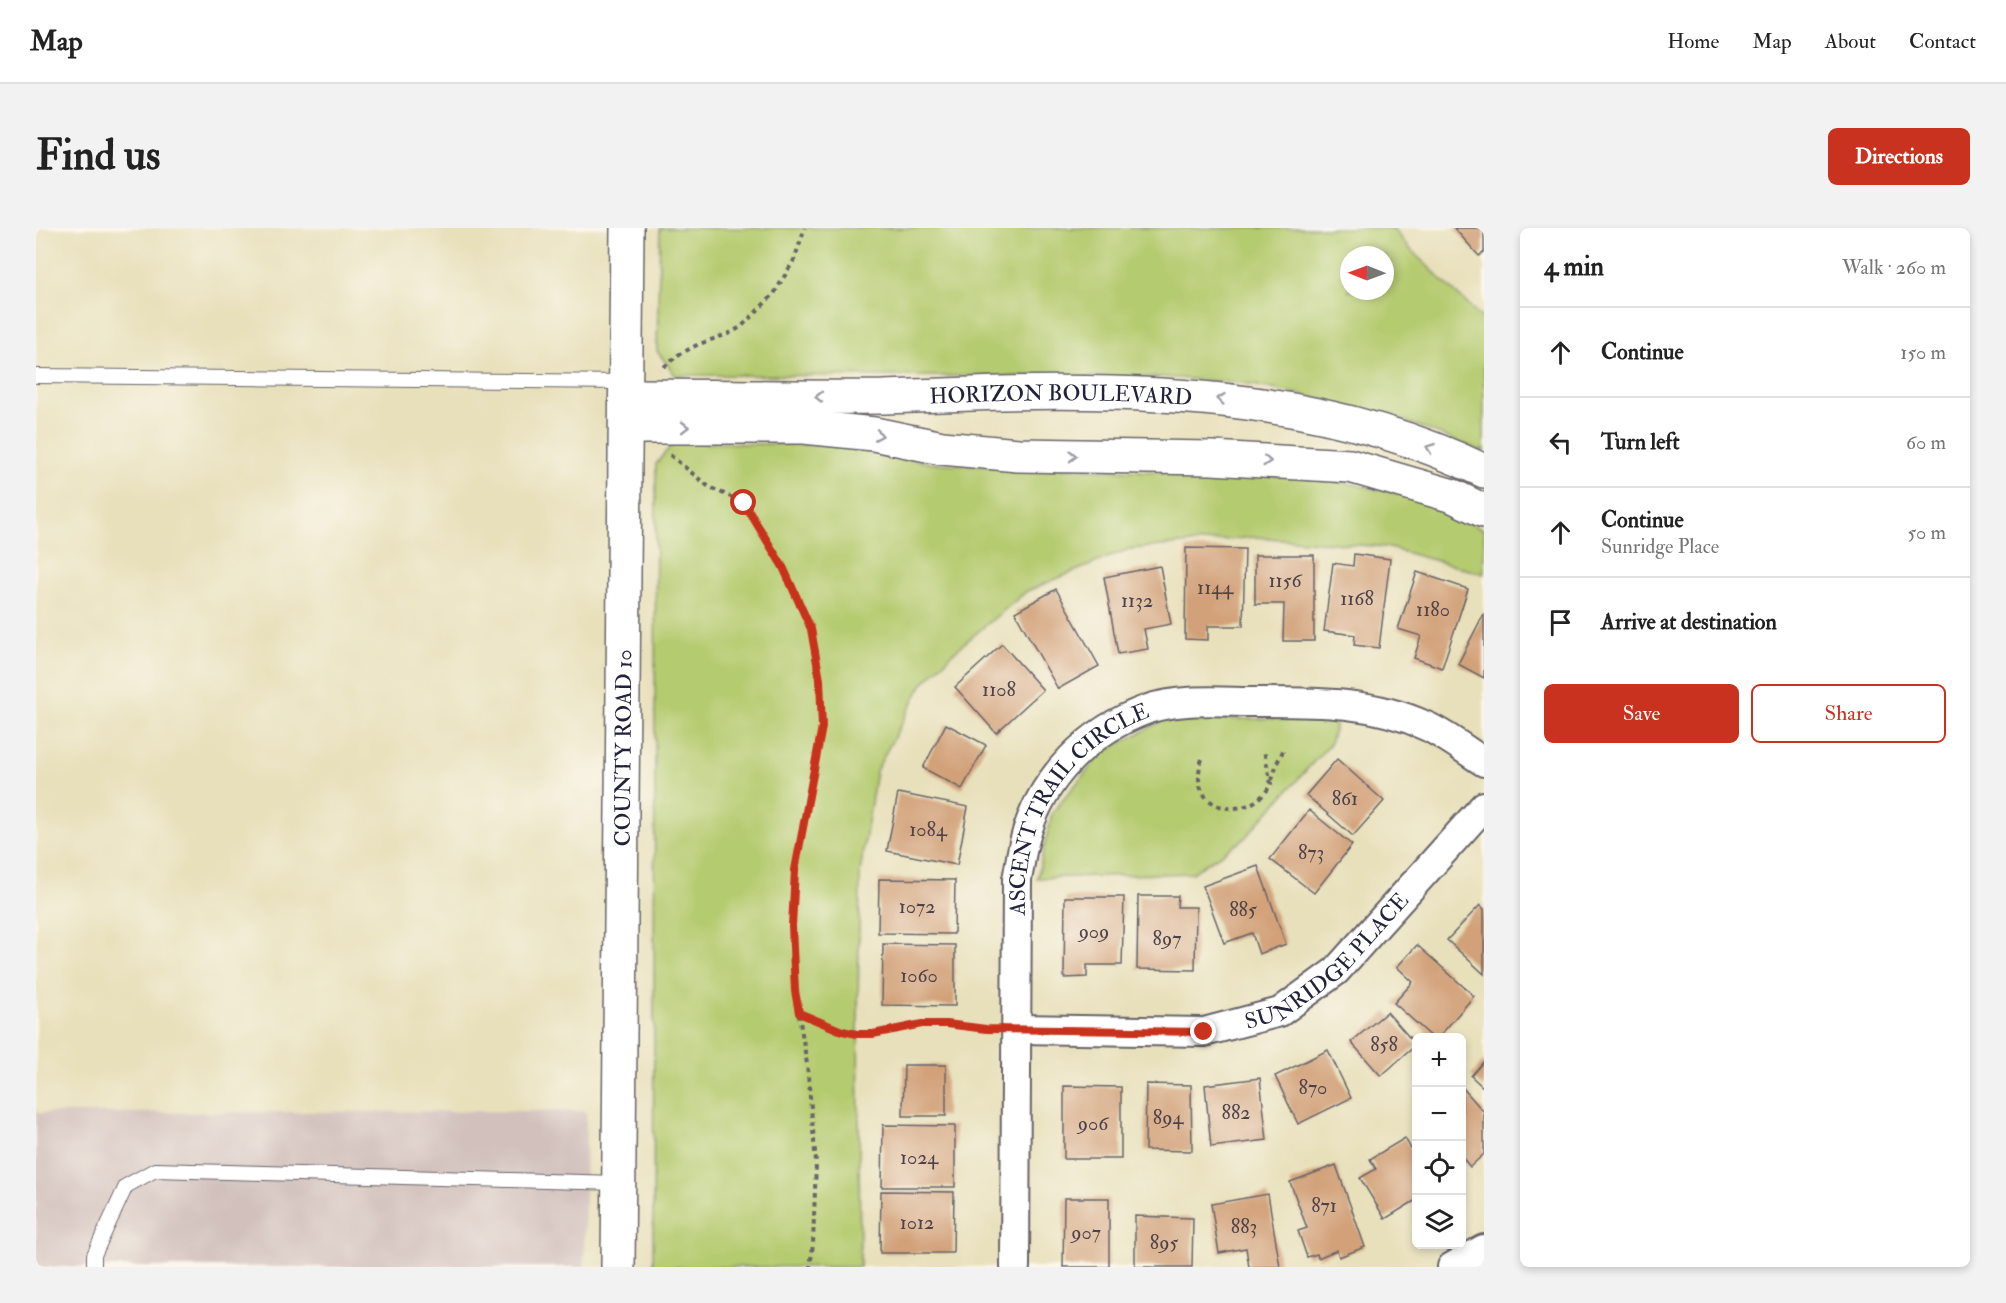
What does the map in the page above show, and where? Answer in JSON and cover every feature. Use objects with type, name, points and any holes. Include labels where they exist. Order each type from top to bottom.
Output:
[{"type":"street","name":"COUNTY ROAD 10","points":[[618,1267],[627,228]]},
{"type":"street","name":"HORIZON BOULEVARD","points":[[626,402],[1003,393],[1167,394],[1265,404],[1364,425],[1462,460],[1484,471]]},
{"type":"street","points":[[626,402],[804,427],[874,434],[942,448],[1018,455],[1212,458],[1350,466],[1453,496],[1484,511]]},
{"type":"street","name":"ASCENT TRAIL CIRCLE","points":[[1015,1267],[1017,879],[1025,839],[1039,803],[1066,762],[1093,737],[1149,709],[1191,702],[1334,703],[1382,711],[1427,726],[1484,762]]},
{"type":"street","name":"SUNRIDGE PLACE","points":[[1018,1029],[1204,1032],[1280,1012],[1336,971],[1484,806]]},
{"type":"street","points":[[1452,1267],[1484,1249]]},
{"type":"lane","points":[[36,376],[626,402]]},
{"type":"lane","points":[[94,1267],[94,1256],[126,1186],[155,1170],[618,1183]]},
{"type":"path","points":[[663,369],[678,355],[741,327],[774,294],[794,260],[805,228]]},
{"type":"path","points":[[662,447],[709,486],[744,503],[783,567],[811,629],[820,680],[822,727],[795,870],[792,926],[795,991],[807,1064],[816,1162],[810,1267]]},
{"type":"path","points":[[1202,759],[1199,783],[1201,791],[1215,805],[1226,808],[1249,805],[1260,799],[1271,784],[1277,763],[1285,747]]},
{"type":"path","points":[[1264,751],[1271,784]]},
{"type":"path","points":[[799,1013],[842,1031],[857,1034],[884,1032],[922,1024],[1018,1029]]},
{"type":"shaded area","points":[[586,1111],[584,1267],[36,1267],[36,1113]]},
{"type":"green space","points":[[660,228],[1393,228],[1409,248],[1484,320],[1484,452],[1408,422],[1317,398],[1243,383],[1162,377],[675,375],[657,351]]},
{"type":"green space","points":[[674,442],[851,446],[929,463],[1320,478],[1411,496],[1484,530],[1484,574],[1386,547],[1255,537],[1129,549],[1027,591],[955,651],[922,685],[876,771],[860,872],[858,1008],[860,1267],[653,1267],[656,464]]},
{"type":"green space","points":[[1337,718],[1330,744],[1243,840],[1192,873],[1037,878],[1052,813],[1102,753],[1164,720]]},
{"type":"building","points":[[1454,228],[1484,228],[1484,251],[1479,256]]},
{"type":"building","points":[[1186,548],[1245,549],[1243,626],[1208,626],[1208,640],[1185,639]]},
{"type":"building","points":[[1354,554],[1390,559],[1379,648],[1354,645],[1355,635],[1324,631],[1333,563],[1353,566]]},
{"type":"building","points":[[1255,555],[1314,555],[1314,641],[1283,641],[1284,604],[1255,604]]},
{"type":"building","points":[[1160,566],[1171,624],[1144,629],[1148,649],[1118,654],[1104,577]]},
{"type":"building","points":[[1417,572],[1468,589],[1442,668],[1414,658],[1421,636],[1398,629]]},
{"type":"building","points":[[1056,589],[1099,666],[1058,689],[1015,612]]},
{"type":"building","points":[[1484,613],[1484,678],[1458,664]]},
{"type":"building","points":[[1002,644],[1043,690],[996,733],[955,687]]},
{"type":"building","points":[[946,724],[986,745],[962,789],[923,768]]},
{"type":"building","points":[[1337,759],[1384,801],[1353,836],[1306,795]]},
{"type":"building","points":[[898,793],[968,807],[957,865],[887,851]]},
{"type":"building","points":[[1309,810],[1352,845],[1314,893],[1270,859]]},
{"type":"building","points":[[1258,866],[1286,944],[1259,954],[1252,933],[1224,943],[1203,886]]},
{"type":"building","points":[[879,879],[955,880],[954,934],[878,933]]},
{"type":"building","points":[[1138,896],[1178,896],[1177,907],[1196,907],[1195,970],[1137,969]]},
{"type":"building","points":[[1065,897],[1124,897],[1122,965],[1087,965],[1087,977],[1064,978]]},
{"type":"building","points":[[1480,905],[1484,909],[1484,974],[1447,940]]},
{"type":"building","points":[[883,944],[955,945],[955,1006],[882,1005]]},
{"type":"building","points":[[1417,945],[1474,996],[1442,1033],[1427,1033],[1394,1003],[1413,982],[1397,967]]},
{"type":"building","points":[[1387,1012],[1412,1040],[1412,1049],[1381,1076],[1351,1042]]},
{"type":"building","points":[[1328,1050],[1351,1098],[1298,1124],[1275,1076]]},
{"type":"building","points":[[1484,1061],[1484,1088],[1471,1076]]},
{"type":"building","points":[[904,1065],[946,1065],[946,1116],[903,1116]]},
{"type":"building","points":[[1260,1078],[1267,1140],[1211,1147],[1205,1085]]},
{"type":"building","points":[[1146,1084],[1191,1085],[1192,1151],[1145,1150]]},
{"type":"building","points":[[1064,1086],[1121,1087],[1121,1159],[1064,1159]]},
{"type":"building","points":[[1466,1092],[1484,1112],[1484,1154],[1470,1167],[1466,1162]]},
{"type":"building","points":[[883,1125],[955,1126],[955,1187],[882,1187]]},
{"type":"building","points":[[1405,1138],[1412,1151],[1412,1202],[1385,1219],[1360,1178],[1376,1169],[1370,1159]]},
{"type":"building","points":[[1336,1165],[1365,1247],[1339,1257],[1337,1250],[1318,1258],[1317,1254],[1307,1257],[1298,1231],[1307,1228],[1290,1182]]},
{"type":"building","points":[[881,1191],[954,1192],[953,1253],[880,1253]]},
{"type":"building","points":[[1268,1194],[1280,1267],[1249,1267],[1246,1248],[1219,1253],[1211,1204]]},
{"type":"building","points":[[1064,1198],[1109,1198],[1109,1267],[1063,1267]]},
{"type":"building","points":[[1135,1216],[1193,1218],[1192,1267],[1135,1267]]},
{"type":"route","points":[[744,503],[783,567],[811,629],[820,680],[822,727],[795,870],[792,926],[795,991],[799,1013],[842,1031],[857,1034],[894,1031],[922,1024],[947,1024],[986,1029],[1204,1032]]}]
